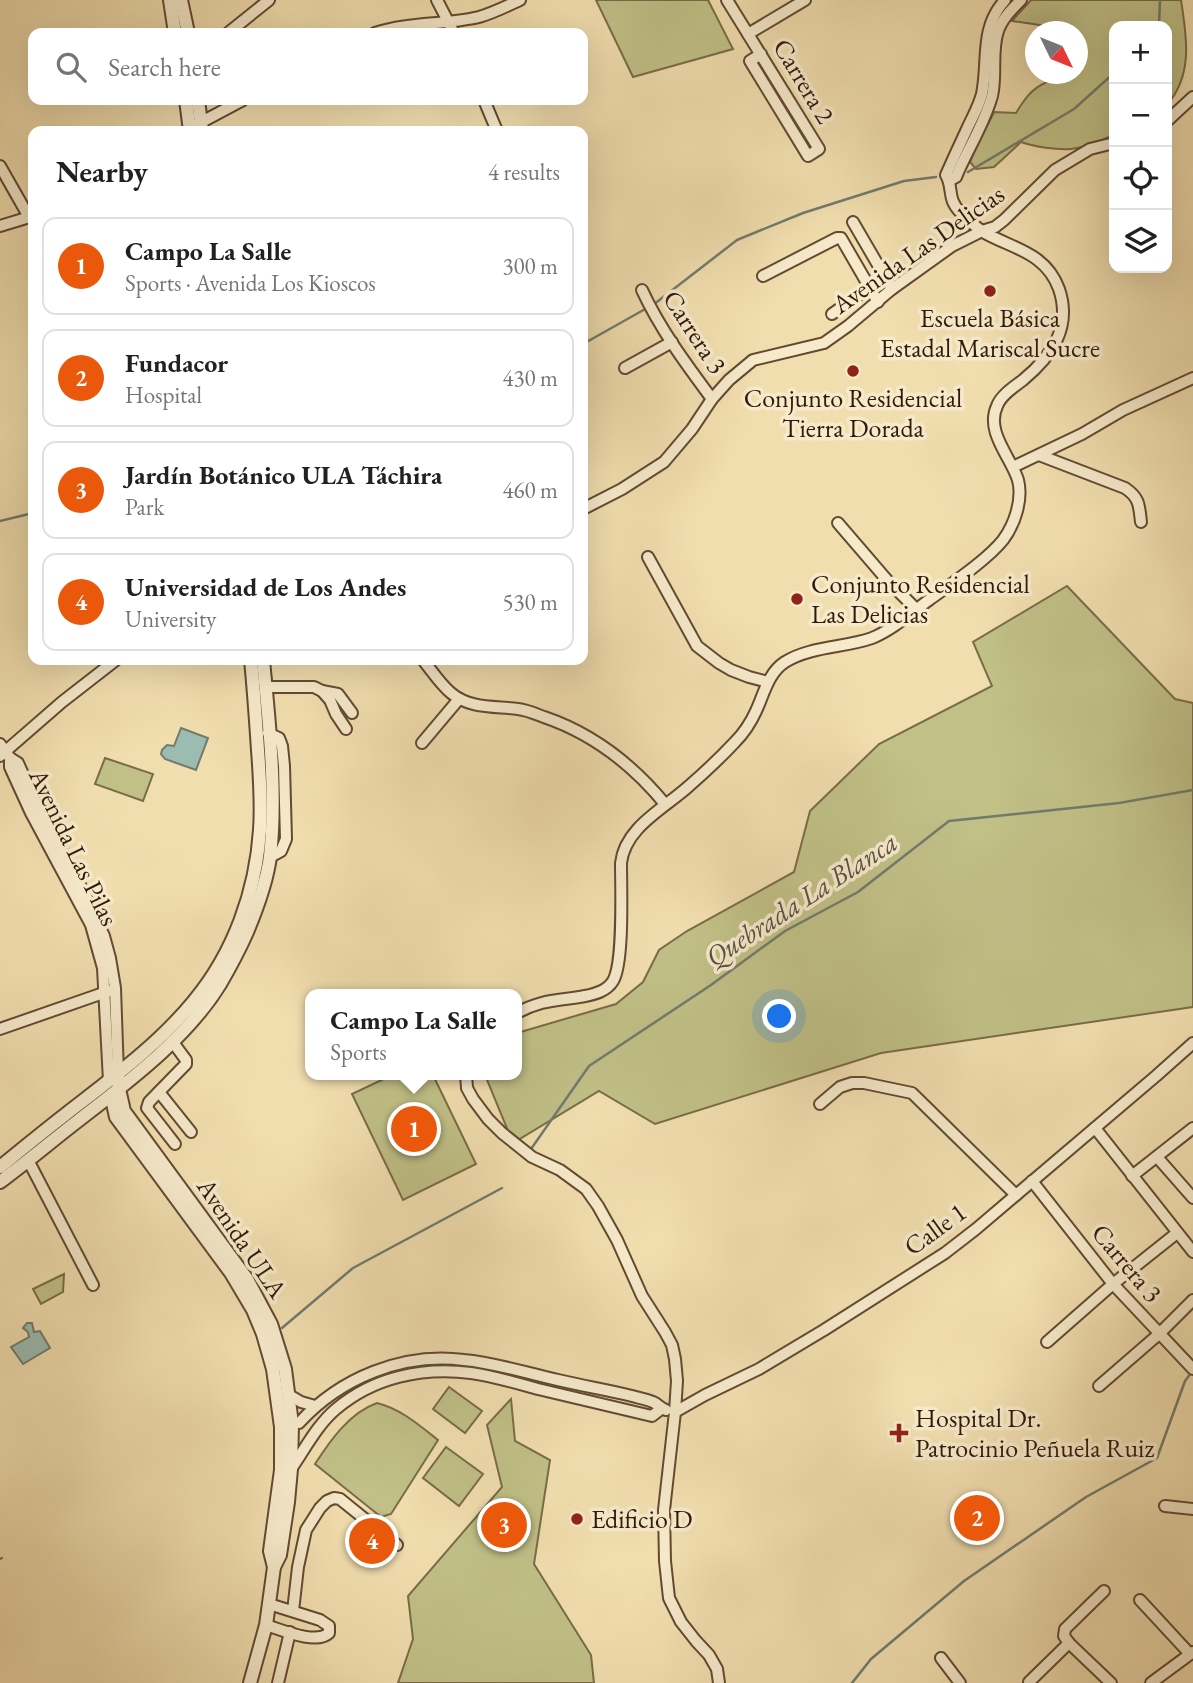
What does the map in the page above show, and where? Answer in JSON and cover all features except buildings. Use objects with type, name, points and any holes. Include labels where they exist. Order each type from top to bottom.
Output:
[{"type":"street","points":[[170,0],[175,28]]},
{"type":"street","points":[[181,0],[187,28]]},
{"type":"street","points":[[234,28],[269,0]]},
{"type":"street","points":[[437,0],[452,28]]},
{"type":"street","points":[[398,28],[480,16],[520,0]]},
{"type":"street","name":"Carrera 2","points":[[727,0],[761,54],[750,61],[808,156],[819,149]]},
{"type":"street","points":[[748,34],[804,0]]},
{"type":"street","points":[[522,1011],[544,1001],[584,996],[608,988],[618,966],[622,853],[628,841],[737,740],[754,715],[777,668],[795,657],[874,637],[916,609],[997,547],[1005,538],[1017,514],[1019,482],[995,427],[996,407],[1049,353],[1063,322],[1063,304],[1058,285],[1036,257],[982,231],[959,211],[951,199],[950,181],[946,175],[979,104],[985,74],[989,24],[1004,0]]},
{"type":"street","points":[[950,181],[956,177],[992,98],[998,32],[1005,18],[1021,0]]},
{"type":"street","points":[[1172,116],[1193,97]]},
{"type":"street","points":[[187,105],[193,126]]},
{"type":"street","points":[[194,126],[197,105]]},
{"type":"street","points":[[199,126],[235,105]]},
{"type":"street","points":[[486,105],[495,126]]},
{"type":"street","name":"Avenida Las Delicias","points":[[588,506],[631,484],[664,462],[692,429],[712,399],[753,360],[824,343],[952,246],[995,227],[1055,170],[1090,149],[1109,144]]},
{"type":"street","points":[[0,166],[28,211]]},
{"type":"street","points":[[0,226],[28,217]]},
{"type":"street","points":[[853,222],[892,289]]},
{"type":"street","points":[[764,276],[841,238],[878,302]]},
{"type":"street","points":[[832,314],[870,287]]},
{"type":"street","name":"Carrera 3","points":[[642,290],[683,361],[712,399]]},
{"type":"street","points":[[625,368],[672,342]]},
{"type":"street","points":[[1013,467],[1083,434],[1123,410],[1193,378]]},
{"type":"street","points":[[1039,455],[1125,488],[1138,500],[1141,522]]},
{"type":"street","points":[[838,523],[916,609]]},
{"type":"street","points":[[648,557],[697,646],[731,670],[768,682]]},
{"type":"street","points":[[4,752],[110,665]]},
{"type":"street","points":[[0,1182],[114,1085],[196,999],[223,958],[248,903],[259,847],[261,804],[251,665]]},
{"type":"street","points":[[0,1167],[172,1041],[186,1028],[220,985],[237,953],[261,895],[270,857],[273,797],[263,665]]},
{"type":"street","points":[[427,665],[459,699],[482,706],[520,709],[547,718],[587,737],[626,763],[665,804]]},
{"type":"street","points":[[265,687],[314,687],[338,694],[352,713]]},
{"type":"street","points":[[322,691],[346,729]]},
{"type":"street","points":[[422,743],[459,699]]},
{"type":"street","name":"Avenida Las Pilas","points":[[4,752],[18,762],[38,808],[95,913],[110,958],[114,1085]]},
{"type":"street","points":[[0,1029],[110,991]]},
{"type":"street","points":[[172,1041],[187,1064],[149,1102],[147,1108],[175,1144]]},
{"type":"street","name":"Calle 1","points":[[675,1412],[759,1369],[945,1253],[1193,1043]]},
{"type":"street","points":[[466,1080],[467,1088],[488,1119],[517,1147],[560,1170],[586,1189],[617,1240],[642,1296],[671,1345],[677,1381],[664,1510],[668,1598],[681,1622],[718,1669],[719,1683]]},
{"type":"street","points":[[820,1104],[840,1087],[852,1083],[912,1093],[1016,1195]]},
{"type":"street","name":"Avenida ULA","points":[[114,1085],[124,1111],[232,1256],[260,1302],[271,1324],[285,1369],[291,1425],[291,1469],[280,1555],[274,1567],[266,1625],[250,1683]]},
{"type":"street","name":"Avenida ULA","points":[[114,1085],[116,1117],[231,1273],[253,1310],[262,1334],[291,1425],[281,1470],[270,1551],[274,1567]]},
{"type":"street","points":[[159,1092],[191,1132]]},
{"type":"street","points":[[1095,1128],[1193,1252]]},
{"type":"street","points":[[1132,1176],[1193,1128]]},
{"type":"street","points":[[1157,1157],[1193,1198]]},
{"type":"street","points":[[28,1160],[93,1285]]},
{"type":"street","name":"Carrera 3","points":[[1032,1181],[1113,1284],[1193,1369]]},
{"type":"street","points":[[1047,1342],[1177,1233]]},
{"type":"street","points":[[1099,1386],[1159,1334],[1193,1300]]},
{"type":"street","points":[[291,1425],[315,1406],[365,1375],[397,1364],[443,1358],[513,1369],[619,1393],[656,1402],[662,1409],[675,1412]]},
{"type":"street","points":[[291,1469],[324,1422],[336,1410],[371,1385],[394,1377],[432,1371],[472,1373],[652,1416],[662,1409]]},
{"type":"street","points":[[289,1395],[315,1406]]},
{"type":"street","points":[[291,1425],[324,1422]]},
{"type":"street","points":[[293,1611],[304,1536],[320,1507],[327,1501],[340,1499],[397,1545]]},
{"type":"street","points":[[1165,1506],[1193,1508]]},
{"type":"street","points":[[1104,1591],[1065,1629],[1064,1636],[1111,1683]]},
{"type":"street","points":[[1140,1600],[1192,1653],[1152,1683]]},
{"type":"street","points":[[266,1625],[314,1638],[323,1638],[329,1633],[326,1623],[269,1604]]},
{"type":"street","points":[[278,1683],[290,1632]]},
{"type":"street","points":[[1029,1682],[1069,1643]]},
{"type":"street","points":[[941,1657],[960,1683]]},
{"type":"green space","points":[[596,0],[708,0],[733,49],[633,77]]},
{"type":"green space","points":[[1031,0],[1181,0],[1186,55],[1181,81],[1172,98],[1172,21],[1109,21],[1109,137],[1071,149],[1046,148],[1021,142],[994,167],[976,169],[970,162],[994,112],[1016,113],[1028,95],[1042,84],[1088,84],[1088,21],[1012,21]]},
{"type":"green space","points":[[1067,586],[1175,699],[1193,703],[1193,1007],[881,1053],[655,1124],[599,1091],[513,1143],[487,1080],[522,1080],[522,1032],[616,1004],[643,982],[659,950],[687,931],[794,872],[810,811],[879,744],[992,686],[973,642]]},
{"type":"green space","points":[[105,758],[153,774],[143,801],[95,784]]},
{"type":"green space","points":[[381,1080],[435,1080],[476,1164],[403,1200],[352,1094]]},
{"type":"green space","points":[[64,1274],[63,1292],[41,1304],[33,1289]]},
{"type":"green space","points":[[449,1387],[482,1411],[465,1433],[433,1409]]},
{"type":"green space","points":[[511,1399],[515,1441],[550,1460],[534,1564],[591,1655],[594,1683],[398,1683],[413,1639],[408,1596],[502,1487],[487,1425]]},
{"type":"green space","points":[[377,1403],[402,1413],[438,1440],[391,1514],[381,1517],[315,1464],[349,1421]]},
{"type":"green space","points":[[446,1447],[483,1474],[459,1506],[423,1478]]},
{"type":"water","points":[[181,728],[208,738],[196,770],[165,759],[161,754],[167,745],[174,746]]},
{"type":"water","points":[[27,1323],[32,1323],[34,1332],[40,1331],[50,1348],[23,1364],[11,1347],[29,1337],[23,1328]]},
{"type":"waterway","points":[[1159,21],[1160,0]]},
{"type":"waterway","points":[[968,172],[1074,109],[1109,78]]},
{"type":"waterway","points":[[653,305],[737,240],[803,213],[904,181],[936,177]]},
{"type":"waterway","points":[[588,341],[647,308]]},
{"type":"waterway","points":[[0,521],[28,514]]},
{"type":"waterway","name":"Quebrada La Blanca","points":[[531,1149],[589,1066],[711,985],[785,931],[858,892],[949,821],[1119,803],[1193,790]]},
{"type":"waterway","name":"Quebrada La Blanca","points":[[282,1328],[353,1268],[502,1188]]},
{"type":"waterway","points":[[852,1683],[871,1659],[964,1581],[1086,1497],[1157,1458],[1185,1381],[1191,1373]]},
{"type":"place","name":"Escuela Básica Estadal Mariscal Sucre","points":[[990,291]]},
{"type":"place","name":"Conjunto Residencial Tierra Dorada","points":[[853,371]]},
{"type":"place","name":"Conjunto Residencial Las Delicias","points":[[797,599]]},
{"type":"place","name":"Campo La Salle","points":[[414,1129]]},
{"type":"place","name":"Hospital Dr. Patrocinio Peñuela Ruiz","points":[[899,1433]]},
{"type":"place","name":"Fundacor","points":[[977,1518]]},
{"type":"place","name":"Edificio D","points":[[577,1519]]},
{"type":"place","name":"Jardín Botánico ULA Táchira","points":[[504,1525]]},
{"type":"place","name":"Universidad de Los Andes","points":[[372,1541]]}]
